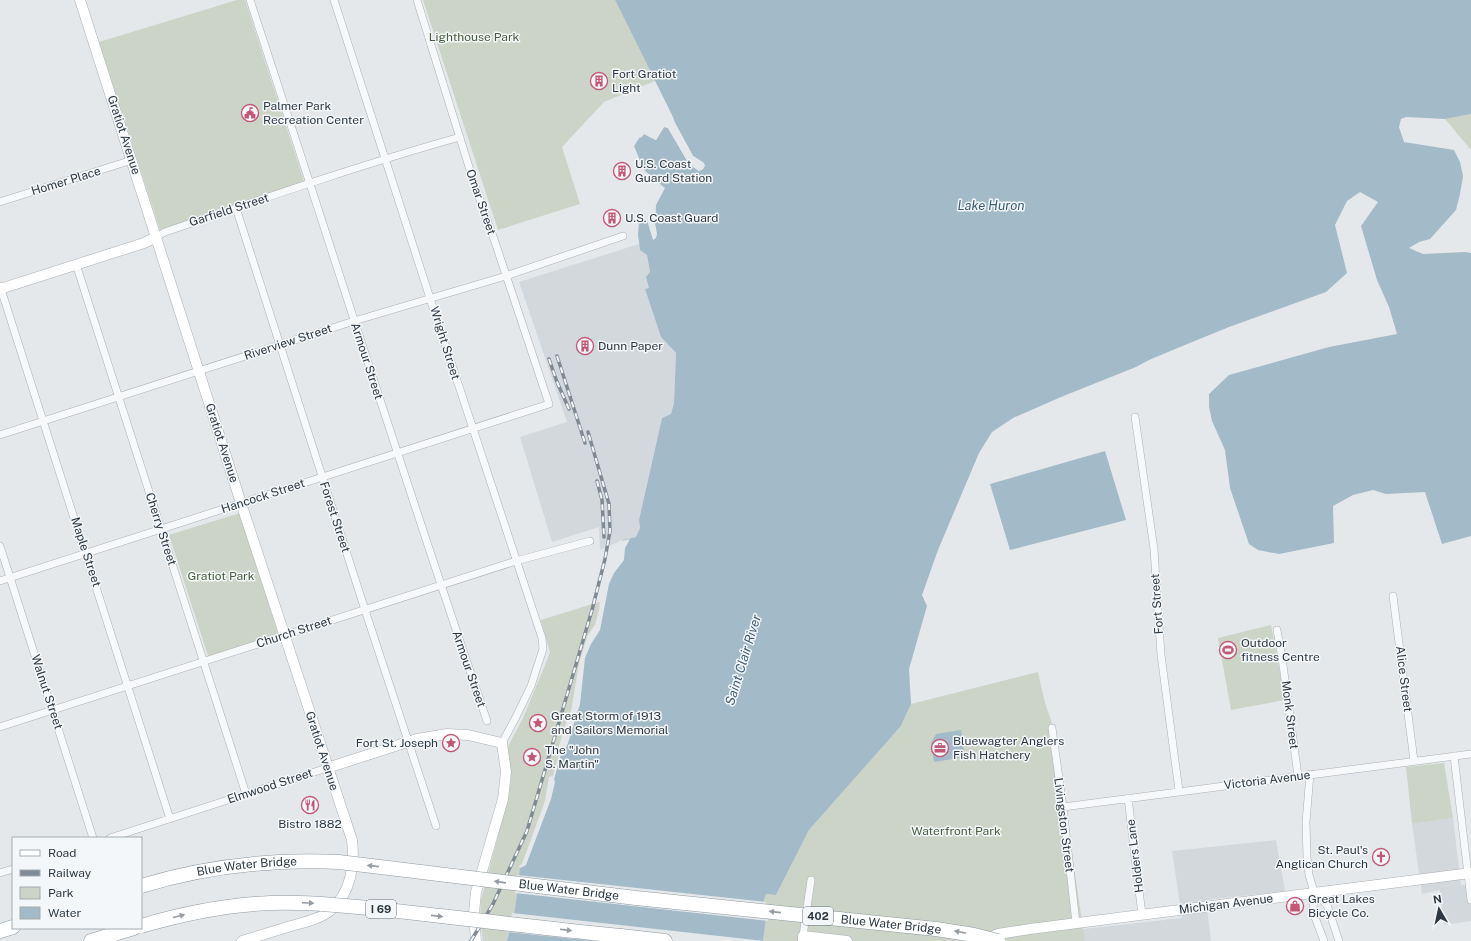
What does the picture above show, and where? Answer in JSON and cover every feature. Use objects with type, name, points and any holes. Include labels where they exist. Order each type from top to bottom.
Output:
[{"type":"highway","name":"Blue Water Bridge","points":[[142,886],[191,872],[231,865],[270,862],[339,862],[636,898],[936,929],[974,935],[998,941]]},
{"type":"highway","name":"I 69","points":[[142,926],[181,915],[222,908],[274,903],[298,903],[363,907],[665,941]]},
{"type":"highway","points":[[0,934],[12,928]]},
{"type":"highway","points":[[91,941],[131,929]]},
{"type":"street","name":"Gratiot Avenue","points":[[80,0],[327,768],[352,840],[354,859],[347,887],[338,903],[330,910],[313,919],[242,941]]},
{"type":"street","name":"Armour Street","points":[[250,0],[440,585],[487,722]]},
{"type":"street","name":"Wright Street","points":[[334,0],[543,644],[544,649],[542,656],[530,686],[502,743]]},
{"type":"street","name":"Omar Street","points":[[417,0],[460,137],[549,404]]},
{"type":"street","name":"Garfield Street","points":[[0,288],[144,243],[165,232],[385,158],[460,137]]},
{"type":"street","name":"Homer Place","points":[[0,202],[132,160]]},
{"type":"street","name":"Forest Street","points":[[236,208],[436,826]]},
{"type":"street","name":"Riverview Street","points":[[0,435],[199,372],[354,320],[506,276],[622,236]]},
{"type":"street","name":"Cherry Street","points":[[76,264],[246,794]]},
{"type":"street","name":"Maple Street","points":[[0,288],[129,686],[170,819]]},
{"type":"street","name":"Hancock Street","points":[[0,581],[398,454],[549,404]]},
{"type":"street","name":"Fort Street","points":[[1135,417],[1154,549],[1161,655],[1179,791]]},
{"type":"street","name":"Church Street","points":[[0,727],[516,561],[590,541]]},
{"type":"street","name":"Walnut Street","points":[[0,546],[93,837]]},
{"type":"street","name":"Alice Street","points":[[1393,596],[1414,761]]},
{"type":"street","name":"Monk Street","points":[[1277,630],[1298,776]]},
{"type":"street","name":"Livingston Street","points":[[1052,728],[1063,807],[1076,923]]},
{"type":"street","name":"Elmwood Street","points":[[113,837],[416,739],[447,734],[468,735],[502,743]]},
{"type":"street","points":[[476,938],[474,913],[476,892],[503,799],[506,783],[502,743]]},
{"type":"street","name":"Victoria Avenue","points":[[1063,807],[1471,754]]},
{"type":"street","points":[[1454,756],[1471,900]]},
{"type":"street","points":[[1310,774],[1306,839],[1309,875],[1314,892],[1313,912],[1323,940],[1338,938],[1326,905],[1314,892]]},
{"type":"street","name":"Holders Lane","points":[[1128,798],[1142,915]]},
{"type":"street","points":[[0,873],[12,869]]},
{"type":"street","name":"Michigan Avenue","points":[[983,941],[998,934],[1076,923],[1469,873]]},
{"type":"street","points":[[810,880],[803,939],[847,941]]},
{"type":"shaded area","points":[[639,244],[640,250],[647,255],[650,272],[649,288],[645,289],[661,337],[676,353],[674,403],[671,414],[662,418],[639,520],[640,528],[636,537],[623,540],[600,550],[599,527],[552,542],[520,437],[567,422],[519,282]]},
{"type":"shaded area","points":[[1453,818],[1461,885],[1471,884],[1471,921],[1444,925],[1440,890],[1422,894],[1412,824]]},
{"type":"shaded area","points":[[1276,840],[1285,891],[1206,900],[1211,941],[1085,941],[1083,929],[1182,918],[1172,851]]},
{"type":"green space","points":[[237,0],[245,0],[305,184],[160,230],[99,42]]},
{"type":"green space","name":"Lighthouse Park","points":[[423,0],[615,0],[655,81],[604,102],[562,147],[580,204],[498,230]]},
{"type":"green space","points":[[1471,114],[1471,150],[1445,119]]},
{"type":"green space","name":"Gratiot Park","points":[[240,513],[279,637],[209,659],[169,535]]},
{"type":"green space","points":[[602,601],[573,711],[547,801],[519,875],[515,909],[507,941],[483,941],[480,916],[481,900],[509,795],[511,781],[507,757],[508,746],[523,718],[550,653],[541,620]]},
{"type":"green space","points":[[1271,625],[1285,700],[1231,710],[1218,638]]},
{"type":"green space","name":"Waterfront Park","points":[[1038,672],[1045,703],[1053,726],[1085,941],[763,941],[766,920],[758,919],[766,894],[776,895],[809,830],[901,726],[911,704]]},
{"type":"green space","points":[[1444,763],[1453,818],[1412,824],[1406,767]]},
{"type":"water","name":"Lake Huron","points":[[615,0],[1471,0],[1471,114],[1445,119],[1406,117],[1401,119],[1399,127],[1404,142],[1454,150],[1460,162],[1463,176],[1456,210],[1430,239],[1419,242],[1409,248],[1423,254],[1471,253],[1471,536],[1442,544],[1425,492],[1386,494],[1373,490],[1353,495],[1333,506],[1334,543],[1279,554],[1258,550],[1249,544],[1230,488],[1225,450],[1212,421],[1209,407],[1209,394],[1229,375],[1329,347],[1397,334],[1389,307],[1377,280],[1361,226],[1378,202],[1360,192],[1347,201],[1335,225],[1347,273],[1326,292],[1229,327],[1180,347],[1013,418],[992,432],[979,453],[938,550],[922,595],[927,606],[909,669],[911,704],[901,726],[809,830],[776,895],[766,894],[758,919],[766,919],[763,941],[507,941],[515,909],[520,868],[523,865],[554,779],[562,750],[582,659],[597,626],[602,601],[623,540],[636,537],[640,528],[639,520],[662,418],[671,414],[674,403],[676,353],[661,337],[645,289],[649,288],[646,277],[650,272],[647,255],[640,250],[638,235],[639,222],[648,219],[661,185],[644,170],[634,146],[644,134],[656,140],[664,127],[668,128],[689,164],[699,171],[703,169],[704,163],[693,156],[675,123]]},
{"type":"water","points":[[1105,451],[1126,520],[1010,550],[990,484]]},
{"type":"water","points":[[961,730],[965,757],[934,762],[931,743],[936,734]]},
{"type":"pier","points":[[672,122],[675,123],[693,156],[704,163],[705,166],[703,169],[699,171],[689,164],[668,128],[664,127],[656,140],[642,133],[644,132],[656,138],[663,125],[670,126],[690,162],[702,168],[702,164],[692,157]]},
{"type":"pier","points":[[657,182],[665,188],[656,205],[655,223],[657,234],[656,238],[653,240],[646,217],[652,194],[659,186],[656,183]]},
{"type":"pier","points":[[630,539],[625,548],[624,560],[614,573],[609,584],[600,630],[591,644],[585,658],[580,704],[568,743],[565,750],[562,750],[554,779],[555,782],[551,799],[526,865],[520,868],[519,866],[522,864],[545,801],[549,777],[553,776],[560,751],[558,749],[571,710],[580,659],[588,635],[595,625],[599,610],[602,586],[605,581],[605,573],[611,567],[614,547],[618,542]]},
{"type":"pier","points":[[517,875],[766,902],[761,917],[767,918],[768,921],[515,893]]},
{"type":"pier","points":[[512,913],[765,941],[594,941],[508,932]]},
{"type":"railway","points":[[557,356],[585,443]]},
{"type":"railway","points":[[549,359],[569,409]]},
{"type":"railway","points":[[471,941],[493,904],[527,831],[592,610],[605,559],[610,531],[609,504],[588,432]]},
{"type":"railway","points":[[597,481],[602,500],[604,537]]},
{"type":"place","name":"Fort Gratiot Light","points":[[599,81]]},
{"type":"place","name":"Palmer Park Recreation Center","points":[[250,113]]},
{"type":"place","name":"U.S. Coast Guard Station","points":[[622,171]]},
{"type":"place","name":"U.S. Coast Guard","points":[[612,218]]},
{"type":"place","name":"Dunn Paper","points":[[585,346]]},
{"type":"place","name":"Outdoor fitness Centre","points":[[1228,650]]},
{"type":"place","name":"Great Storm of 1913 and Sailors Memorial","points":[[538,723]]},
{"type":"place","name":"Fort St. Joseph","points":[[451,743]]},
{"type":"place","name":"Bluewagter Anglers Fish Hatchery","points":[[940,748]]},
{"type":"place","name":"The \"John S. Martin\"","points":[[532,757]]},
{"type":"place","name":"Bistro 1882","points":[[310,805]]},
{"type":"place","name":"St. Paul's Anglican Church","points":[[1381,857]]},
{"type":"place","name":"Great Lakes Bicycle Co.","points":[[1295,906]]},
{"type":"water label","name":"Saint Clair River","points":[[743,660]]}]
